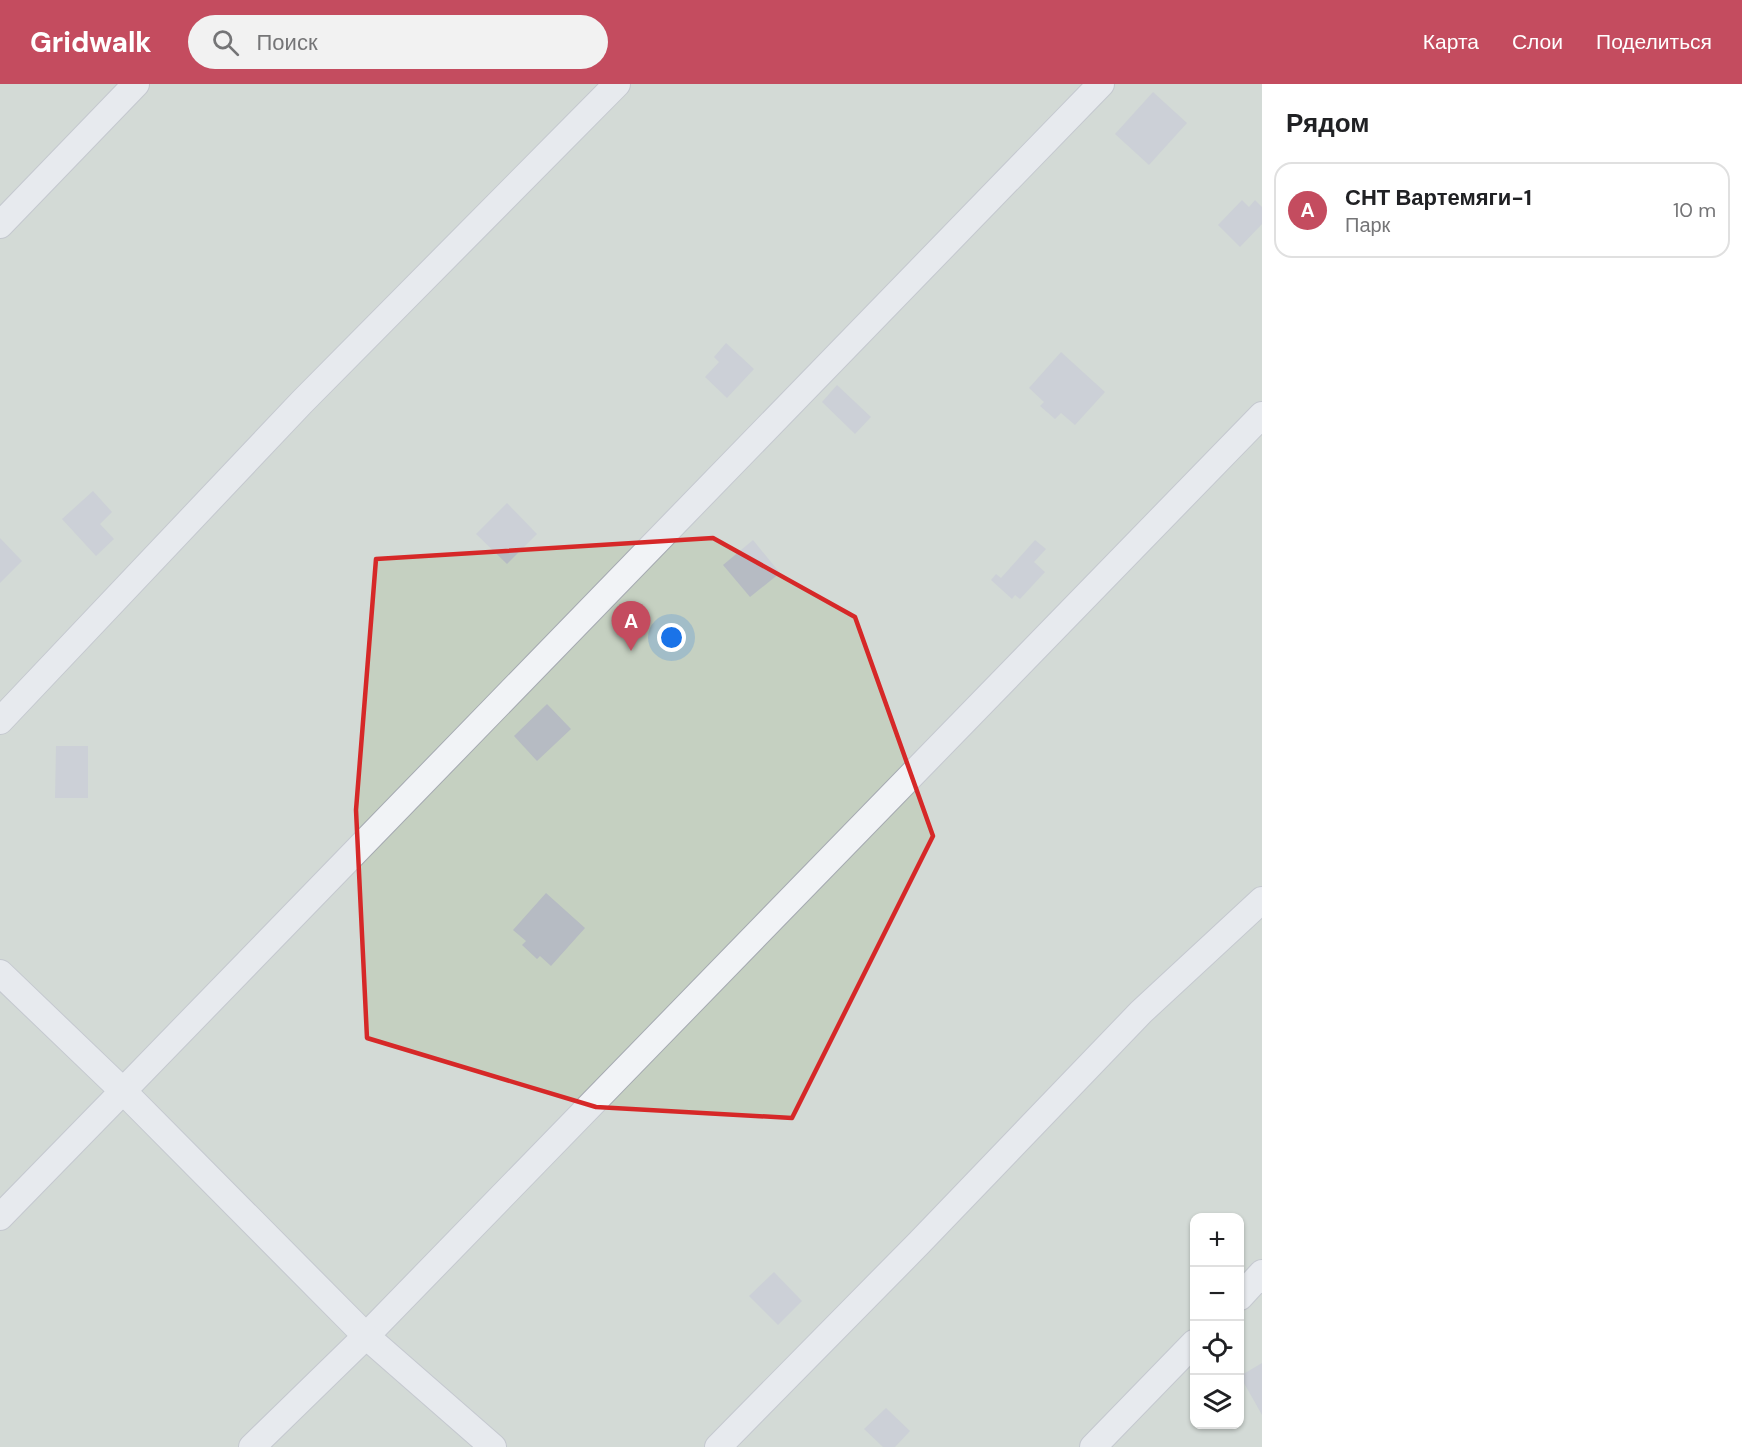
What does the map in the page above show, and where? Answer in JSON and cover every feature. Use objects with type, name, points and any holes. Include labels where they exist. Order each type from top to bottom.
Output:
[{"type":"street","points":[[0,225],[136,84]]},
{"type":"street","points":[[0,721],[302,402],[617,84]]},
{"type":"street","points":[[0,1217],[1101,84]]},
{"type":"street","points":[[252,1447],[366,1336],[1262,415]]},
{"type":"street","points":[[718,1447],[920,1243],[1141,1012],[1262,900]]},
{"type":"street","points":[[0,973],[123,1091],[366,1336],[493,1447]]},
{"type":"street","points":[[1244,1291],[1262,1273]]},
{"type":"street","points":[[1093,1447],[1190,1347]]},
{"type":"highlighted area","points":[[713,538],[855,617],[933,836],[792,1118],[596,1107],[367,1038],[356,810],[376,559]]},
{"type":"green space","points":[[0,84],[1262,84],[1262,1447],[0,1447]]},
{"type":"building","points":[[1153,92],[1187,123],[1149,165],[1115,134]]},
{"type":"building","points":[[1242,200],[1249,207],[1255,200],[1262,207],[1262,224],[1240,247],[1218,225]]},
{"type":"building","points":[[726,343],[754,369],[727,398],[705,377],[719,362],[714,357]]},
{"type":"building","points":[[1061,352],[1105,392],[1075,425],[1061,413],[1055,419],[1040,406],[1044,402],[1029,388]]},
{"type":"building","points":[[837,385],[871,417],[855,434],[822,402]]},
{"type":"building","points":[[93,491],[112,512],[100,524],[114,539],[96,556],[62,519]]},
{"type":"building","points":[[507,503],[537,534],[507,564],[476,534]]},
{"type":"building","points":[[0,538],[22,561],[0,583]]},
{"type":"building","points":[[753,540],[780,573],[750,597],[723,565]]},
{"type":"building","points":[[1035,540],[1046,549],[1034,562],[1045,572],[1020,599],[1015,595],[1012,599],[991,580],[996,574],[1001,578]]},
{"type":"building","points":[[547,704],[571,729],[537,761],[514,736]]},
{"type":"building","points":[[56,746],[88,746],[88,798],[55,798]]},
{"type":"building","points":[[546,893],[585,928],[551,966],[540,956],[537,959],[522,945],[526,941],[513,930]]},
{"type":"building","points":[[774,1272],[802,1301],[778,1325],[749,1296]]},
{"type":"building","points":[[1262,1363],[1262,1415],[1244,1383],[1244,1374]]},
{"type":"building","points":[[886,1408],[910,1431],[895,1447],[883,1447],[864,1429]]},
{"type":"place","name":"СНТ Вартемяги-1","points":[[631,651]]}]
